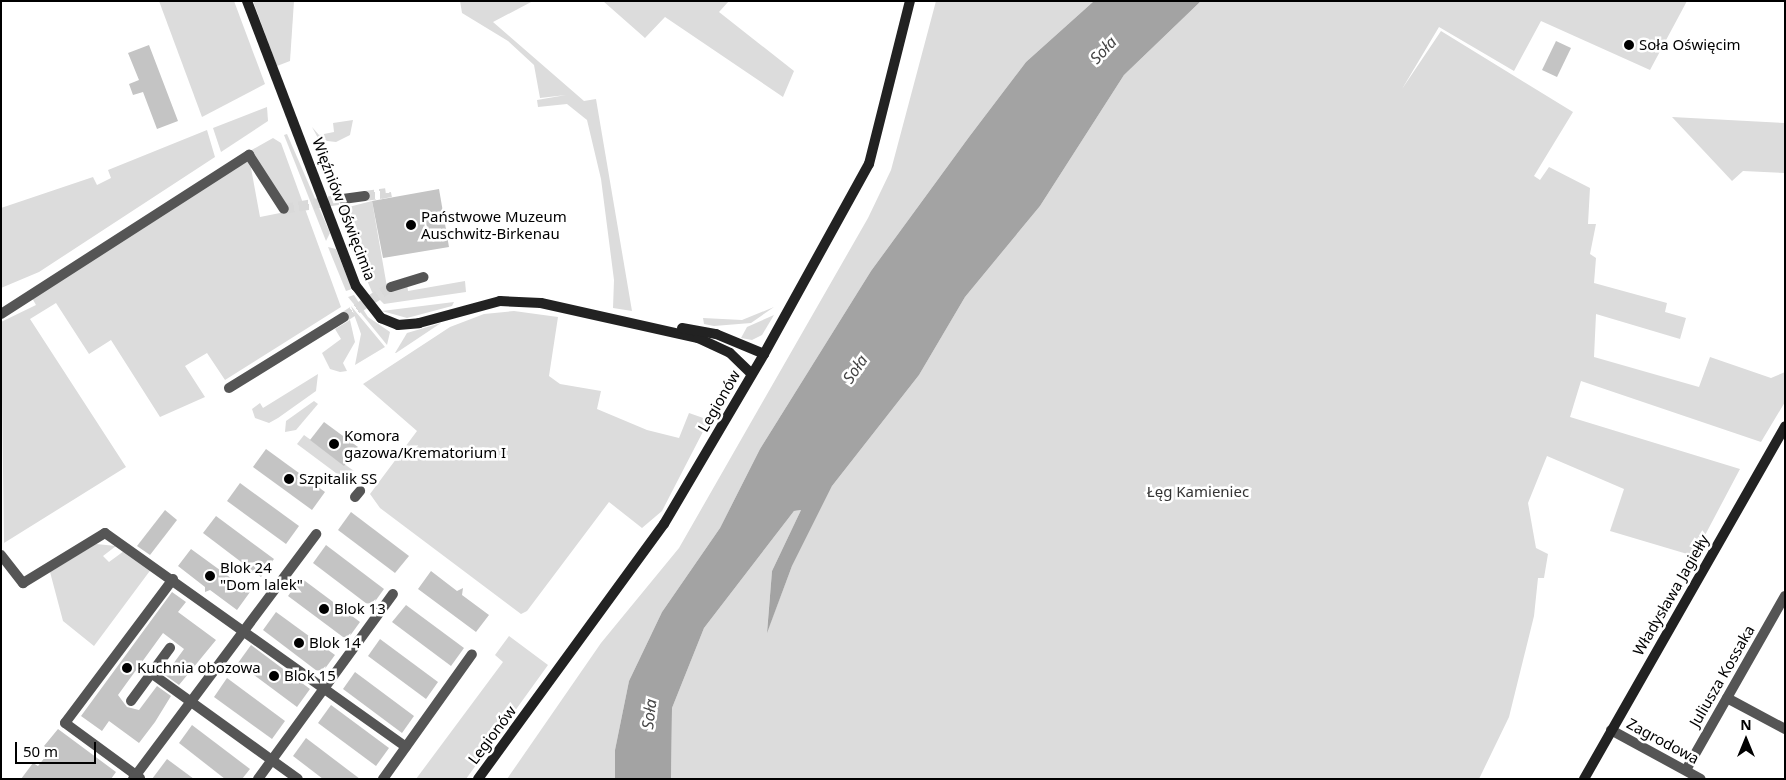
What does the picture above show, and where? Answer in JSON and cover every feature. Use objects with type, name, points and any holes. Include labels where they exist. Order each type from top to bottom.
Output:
[{"type":"street","name":"Więźniów Oświęcimia","points":[[247,1],[356,286],[381,318],[398,325],[419,323],[512,300],[637,323],[716,334],[764,354]]},
{"type":"street","name":"Legionów","points":[[478,779],[664,524],[764,354],[868,164],[910,1]]},
{"type":"street","points":[[1,314],[249,155],[284,209]]},
{"type":"street","points":[[343,199],[365,196]]},
{"type":"street","points":[[391,287],[423,277]]},
{"type":"street","points":[[229,388],[344,317]]},
{"type":"street","name":"Więźniów Oświęcimia","points":[[637,323],[718,345],[752,374]]},
{"type":"street","name":"Władysława Jagiełły","points":[[1584,779],[1785,426]]},
{"type":"street","points":[[1,555],[23,583],[105,533],[174,580],[406,747]]},
{"type":"street","points":[[174,580],[65,724],[137,778],[316,534]]},
{"type":"street","points":[[258,779],[393,594]]},
{"type":"street","name":"Juliusza Kossaka","points":[[1686,770],[1785,596]]},
{"type":"street","points":[[131,702],[170,648]]},
{"type":"street","points":[[383,779],[472,654]]},
{"type":"street","points":[[151,673],[298,779]]},
{"type":"street","points":[[1727,698],[1785,729]]},
{"type":"street","name":"Zagrodowa","points":[[1611,730],[1701,779]]},
{"type":"green space","points":[[159,1],[234,1],[265,84],[202,117]]},
{"type":"green space","points":[[253,1],[294,1],[290,61],[277,66]]},
{"type":"green space","points":[[460,1],[533,1],[493,22],[584,101],[596,99],[632,311],[613,308],[614,280],[601,179],[587,120],[567,104],[538,107],[537,100],[566,95],[540,98],[534,65],[508,41],[462,13]]},
{"type":"green space","points":[[603,1],[729,1],[719,12],[794,71],[783,97],[665,17],[645,38]]},
{"type":"green space","points":[[936,1],[1094,1],[1026,62],[969,137],[871,271],[760,449],[720,528],[662,612],[629,681],[615,750],[615,779],[507,779],[601,643],[679,548],[868,218],[891,170]]},
{"type":"green space","name":"Łęg Kamieniec","points":[[1201,1],[1687,1],[1650,70],[1541,21],[1514,71],[1439,27],[1402,89],[1441,31],[1573,112],[1534,176],[1540,180],[1549,167],[1590,188],[1588,224],[1596,224],[1590,254],[1596,258],[1594,283],[1667,303],[1665,312],[1686,318],[1680,339],[1596,314],[1594,357],[1699,387],[1710,357],[1771,378],[1785,372],[1785,402],[1761,442],[1581,381],[1570,417],[1740,469],[1694,556],[1610,531],[1624,489],[1547,456],[1528,503],[1536,548],[1548,554],[1544,578],[1538,578],[1534,616],[1509,717],[1479,779],[671,779],[672,708],[704,628],[794,511],[801,510],[772,571],[767,632],[792,566],[832,486],[919,375],[965,297],[1040,206],[1124,75]]},
{"type":"green space","points":[[267,107],[268,121],[221,152],[213,128]]},
{"type":"green space","points":[[1672,117],[1785,123],[1785,173],[1743,171],[1732,181]]},
{"type":"green space","points":[[353,120],[350,135],[336,142],[319,140],[312,127],[319,135],[334,132],[333,123]]},
{"type":"green space","points":[[207,130],[215,157],[39,272],[1,288],[1,208],[93,177],[97,185],[111,178],[108,170]]},
{"type":"green space","points":[[287,134],[330,233],[326,241],[284,135]]},
{"type":"green space","points":[[273,138],[281,143],[341,307],[225,380],[207,353],[185,366],[205,397],[160,417],[111,340],[89,354],[56,303],[30,319],[126,467],[4,543],[1,322],[36,305],[32,298],[249,157],[260,217],[290,211],[250,151]]},
{"type":"green space","points":[[372,201],[387,287],[407,283],[408,291],[465,281],[466,292],[384,304],[372,292],[337,210]]},
{"type":"green space","points":[[328,247],[336,249],[352,289],[346,291]]},
{"type":"green space","points":[[354,295],[368,317],[390,332],[387,345],[348,297]]},
{"type":"green space","points":[[454,302],[452,306],[407,318],[382,311]]},
{"type":"green space","points":[[351,306],[385,347],[355,365],[361,334]]},
{"type":"green space","points":[[774,307],[751,323],[714,326],[704,324],[703,318],[742,320]]},
{"type":"green space","points":[[514,311],[558,317],[549,376],[560,384],[601,391],[597,409],[647,430],[679,438],[689,413],[709,420],[662,511],[642,528],[609,502],[527,611],[521,614],[380,508],[370,494],[417,431],[363,384],[450,327],[484,314]]},
{"type":"green space","points":[[774,315],[762,335],[752,340],[741,338],[747,327]]},
{"type":"green space","points":[[350,320],[355,342],[343,363],[347,371],[340,372],[330,369],[322,353],[341,339],[335,329]]},
{"type":"green space","points":[[441,323],[396,353],[395,353],[407,333]]},
{"type":"green space","points":[[318,374],[316,391],[278,418],[269,423],[255,418],[252,409],[260,403],[263,408]]},
{"type":"green space","points":[[314,401],[318,404],[296,430],[285,432],[286,421]]},
{"type":"green space","points":[[304,435],[354,471],[352,485],[297,444]]},
{"type":"green space","points":[[96,544],[116,546],[103,556],[109,562],[124,551],[152,568],[94,646],[63,621],[50,572]]},
{"type":"green space","points":[[509,636],[548,665],[466,779],[416,779],[503,662],[495,655]]},
{"type":"water","name":"Soła","points":[[1094,1],[1201,1],[1124,75],[1040,206],[965,297],[919,375],[832,486],[792,566],[767,633],[772,571],[801,510],[794,511],[704,628],[672,708],[671,779],[615,779],[615,750],[629,681],[662,612],[720,528],[760,449],[871,271],[969,137],[1026,62]]},
{"type":"building","points":[[1556,41],[1571,48],[1557,77],[1542,70]]},
{"type":"building","points":[[149,45],[178,121],[157,129],[143,92],[133,95],[129,84],[139,80],[128,53]]},
{"type":"building","name":"Państwowe Muzeum Auschwitz-Birkenau","points":[[439,189],[449,247],[383,258],[372,201]]},
{"type":"building","name":"Komora gazowa/Krematorium I","points":[[324,422],[358,447],[344,466],[310,440]]},
{"type":"building","name":"Szpitalik SS","points":[[266,449],[325,492],[312,510],[253,467]]},
{"type":"building","points":[[240,483],[299,526],[286,544],[227,501]]},
{"type":"building","points":[[165,510],[177,520],[150,555],[137,546]]},
{"type":"building","points":[[351,512],[409,556],[395,573],[338,530]]},
{"type":"building","points":[[216,516],[274,559],[261,577],[203,533]]},
{"type":"building","points":[[326,545],[384,589],[371,607],[313,563]]},
{"type":"building","name":"Blok 24 \"Dom lalek\"","points":[[191,549],[250,592],[237,610],[210,590],[205,592],[205,587],[178,566]]},
{"type":"building","points":[[431,571],[457,591],[463,588],[462,595],[489,615],[476,632],[418,589]]},
{"type":"building","name":"Blok 13","points":[[301,578],[360,622],[347,640],[288,596]]},
{"type":"building","name":"Kuchnia obozowa","points":[[172,592],[186,602],[178,612],[216,640],[179,685],[165,675],[184,649],[163,633],[118,695],[127,707],[139,710],[157,686],[171,696],[155,722],[139,743],[109,721],[102,731],[81,716]]},
{"type":"building","points":[[406,605],[464,648],[451,666],[392,622]]},
{"type":"building","name":"Blok 14","points":[[276,612],[335,655],[321,674],[263,630]]},
{"type":"building","points":[[380,639],[438,682],[426,699],[368,656]]},
{"type":"building","name":"Blok 15","points":[[251,645],[310,689],[297,707],[238,663]]},
{"type":"building","points":[[355,672],[414,716],[402,733],[343,689]]},
{"type":"building","points":[[227,678],[285,721],[272,739],[214,697]]},
{"type":"building","points":[[331,705],[389,748],[376,766],[318,723]]},
{"type":"building","points":[[192,725],[250,769],[242,779],[225,779],[179,743]]},
{"type":"building","points":[[58,729],[116,772],[111,779],[21,779],[33,763],[38,766],[50,751],[44,746]]},
{"type":"building","points":[[306,738],[360,779],[323,779],[293,756]]},
{"type":"building","points":[[167,759],[194,779],[152,779]]},
{"type":"tunnel","points":[[365,196],[386,193],[387,198]]},
{"type":"tunnel","points":[[284,209],[343,199]]},
{"type":"tunnel","points":[[344,317],[391,287]]},
{"type":"place","name":"Soła Oświęcim","points":[[1629,45]]},
{"type":"place","name":"Państwowe Muzeum Auschwitz-Birkenau","points":[[411,225]]},
{"type":"place","name":"Komora gazowa/Krematorium I","points":[[334,444]]},
{"type":"place","name":"Szpitalik SS","points":[[289,479]]},
{"type":"place","name":"Blok 24 \"Dom lalek\"","points":[[210,576]]},
{"type":"place","name":"Blok 13","points":[[324,609]]},
{"type":"place","name":"Blok 14","points":[[299,643]]},
{"type":"place","name":"Kuchnia obozowa","points":[[127,668]]},
{"type":"place","name":"Blok 15","points":[[274,676]]}]
